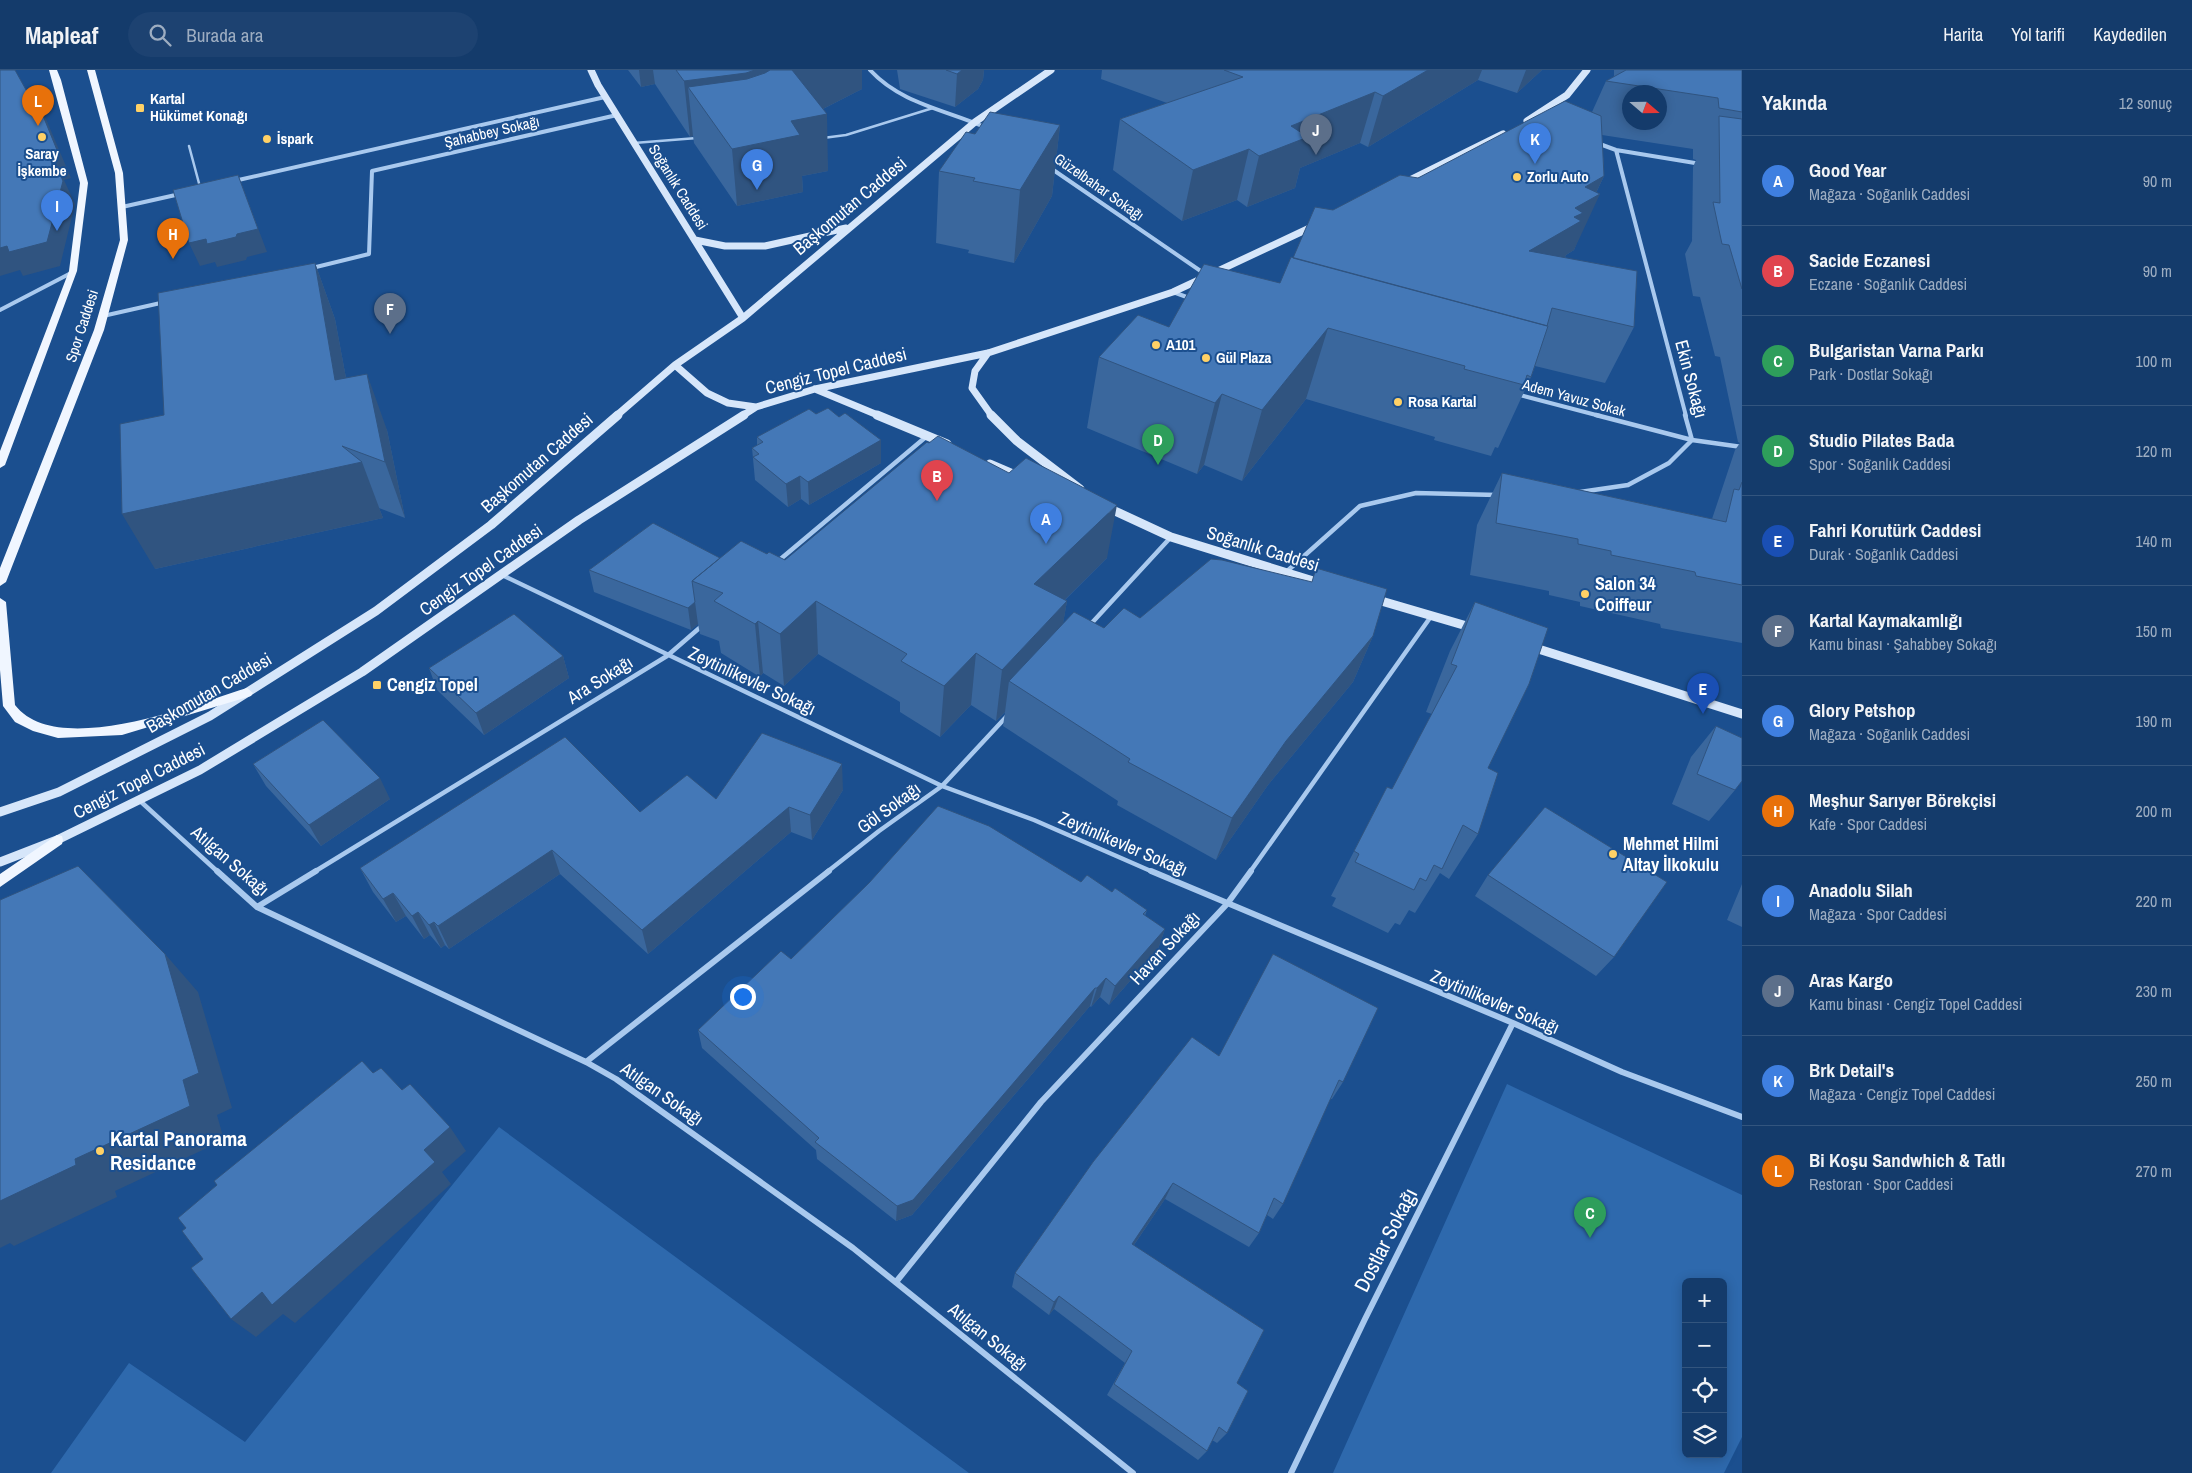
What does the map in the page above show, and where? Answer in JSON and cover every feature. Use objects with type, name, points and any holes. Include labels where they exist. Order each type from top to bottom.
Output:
[{"type":"main road","name":"Spor Caddesi","points":[[0,465],[73,272],[84,184],[58,80],[53,70]]},
{"type":"main road","name":"Spor Caddesi","points":[[0,582],[92,348],[124,240],[120,174],[91,70]]},
{"type":"main road","points":[[0,602],[9,706],[19,719],[37,728],[58,733],[122,730],[247,692]]},
{"type":"main road","points":[[0,881],[57,840]]},
{"type":"street","name":"Soğanlık Caddesi","points":[[590,70],[743,318]]},
{"type":"street","points":[[870,70],[878,81],[901,95],[992,130]]},
{"type":"street","name":"Başkomutan Caddesi","points":[[0,812],[59,792],[210,716],[376,611],[491,525],[675,365],[743,318],[975,122],[1051,70]]},
{"type":"street","points":[[1518,126],[1567,96],[1587,70]]},
{"type":"street","points":[[229,183],[605,97]]},
{"type":"street","name":"Şahabbey Sokağı","points":[[303,270],[370,254],[372,171],[617,115]]},
{"type":"street","points":[[1534,117],[1544,121]]},
{"type":"street","points":[[1399,186],[1510,130]]},
{"type":"street","points":[[1589,139],[1616,150],[1703,164]]},
{"type":"street","name":"Ekin Sokağı","points":[[1570,494],[1628,485],[1669,463],[1692,440],[1616,150]]},
{"type":"street","name":"Güzelbahar Sokağı","points":[[1048,166],[1207,276]]},
{"type":"street","points":[[192,191],[210,187]]},
{"type":"street","points":[[122,207],[183,193]]},
{"type":"street","name":"Cengiz Topel Caddesi","points":[[0,862],[57,840],[200,770],[362,672],[579,520],[756,407],[815,389],[988,353],[1173,292],[1319,224]]},
{"type":"street","points":[[695,240],[725,246],[765,246],[850,228]]},
{"type":"street","points":[[0,310],[73,272]]},
{"type":"street","points":[[1173,292],[1202,302]]},
{"type":"street","points":[[103,316],[169,301]]},
{"type":"street","name":"Soğanlık Caddesi","points":[[988,353],[975,370],[972,388],[988,413],[1009,435],[1061,472],[1089,499]]},
{"type":"street","points":[[675,365],[707,393],[728,403],[756,407]]},
{"type":"street","points":[[815,389],[954,448]]},
{"type":"street","name":"Adem Yavuz Sokak","points":[[1513,393],[1692,440],[1742,447]]},
{"type":"street","points":[[771,568],[928,436]]},
{"type":"street","points":[[981,460],[1034,484]]},
{"type":"street","points":[[1284,574],[1360,506],[1416,493],[1507,495]]},
{"type":"street","name":"Soğanlık Caddesi","points":[[1068,494],[1089,499],[1171,536],[1284,574],[1331,586]]},
{"type":"street","points":[[1084,632],[1171,536]]},
{"type":"street","name":"Zeytinlikevler Sokağı","points":[[502,575],[667,656],[942,786],[1034,820],[1227,904],[1513,1023],[1622,1072],[1742,1116]]},
{"type":"street","points":[[1358,594],[1489,633]]},
{"type":"street","name":"Havan Sokağı","points":[[896,1282],[1041,1102],[1227,904],[1432,615]]},
{"type":"street","name":"Ara Sokağı","points":[[257,907],[667,656],[712,618]]},
{"type":"street","points":[[1517,642],[1742,714]]},
{"type":"street","name":"Göl Sokağı","points":[[586,1062],[879,830],[942,786],[1010,713]]},
{"type":"street","name":"Atılgan Sokağı","points":[[138,800],[257,907],[586,1062],[616,1079],[853,1248],[1134,1473]]},
{"type":"street","name":"Dostlar Sokağı","points":[[1291,1473],[1369,1310],[1513,1023]]},
{"type":"lane","points":[[823,138],[846,135],[934,108]]},
{"type":"lane","points":[[634,143],[704,137]]},
{"type":"lane","points":[[189,146],[200,189]]},
{"type":"shaded area","points":[[1507,1084],[1742,1195],[1742,1437],[1724,1473],[1333,1473]]},
{"type":"shaded area","points":[[499,1127],[969,1473],[51,1473],[129,1363],[245,1442]]},
{"type":"building","points":[[0,70],[15,70],[30,97],[35,96],[59,155],[52,156],[63,181],[47,242],[9,252],[7,246],[0,248]]},
{"type":"building","points":[[676,70],[755,70],[746,73],[684,81]]},
{"type":"building","points":[[770,70],[792,70],[827,114],[791,121],[800,135],[732,149],[688,87],[747,79]]},
{"type":"building","points":[[946,70],[962,70],[957,74]]},
{"type":"building","points":[[1224,70],[1428,70],[1383,96],[1375,92],[1291,126],[1308,137],[1259,156],[1249,149],[1193,170],[1120,119],[1243,77]]},
{"type":"building","points":[[1626,70],[1742,70],[1742,112],[1719,108],[1718,98],[1667,90],[1667,85],[1632,85],[1606,81]]},
{"type":"building","points":[[1565,101],[1601,116],[1604,176],[1585,187],[1600,194],[1575,208],[1583,213],[1574,217],[1581,221],[1529,251],[1637,271],[1634,327],[1552,308],[1547,326],[1293,258],[1315,207],[1333,210],[1400,175],[1418,178]]},
{"type":"building","points":[[990,112],[1060,125],[1020,190],[973,181],[975,178],[939,171],[966,132],[975,134]]},
{"type":"building","points":[[1719,116],[1742,119],[1742,289],[1729,245],[1722,244],[1713,202],[1720,203]]},
{"type":"building","points":[[238,175],[258,229],[207,244],[206,239],[189,243],[173,190]]},
{"type":"building","points":[[1291,257],[1548,326],[1531,377],[1527,375],[1524,385],[1464,369],[1465,366],[1328,328],[1262,410],[1222,394],[1215,403],[1099,357],[1138,315],[1169,327],[1204,264],[1280,283]]},
{"type":"building","points":[[315,263],[335,380],[367,374],[385,462],[342,446],[362,462],[122,514],[120,424],[164,415],[158,293]]},
{"type":"building","points":[[828,408],[839,417],[845,413],[881,440],[808,482],[800,476],[786,484],[753,457],[759,454],[752,448],[763,442],[757,437],[809,409],[816,414]]},
{"type":"building","points":[[938,436],[1009,473],[1026,458],[1117,505],[1034,584],[1067,601],[1002,670],[976,653],[944,686],[901,661],[907,654],[816,601],[780,634],[758,621],[755,624],[714,601],[723,593],[692,581],[741,541],[767,554],[769,552],[785,560],[927,442],[929,443]]},
{"type":"building","points":[[1502,473],[1726,522],[1734,489],[1739,490],[1742,482],[1742,585],[1696,576],[1695,572],[1611,555],[1611,551],[1578,544],[1578,539],[1496,523]]},
{"type":"building","points":[[653,523],[720,558],[692,581],[695,602],[688,608],[589,570]]},
{"type":"building","points":[[1211,559],[1312,582],[1316,568],[1387,589],[1373,636],[1286,741],[1232,818],[1128,762],[1130,759],[1009,681],[1074,612],[1104,628],[1124,608],[1140,618]]},
{"type":"building","points":[[1475,602],[1548,628],[1529,684],[1488,768],[1498,773],[1478,834],[1463,825],[1442,869],[1434,865],[1426,881],[1420,878],[1414,890],[1355,862],[1359,854],[1354,851],[1387,787],[1392,789],[1457,666],[1451,664]]},
{"type":"building","points":[[514,614],[563,656],[476,713],[429,668]]},
{"type":"building","points":[[323,720],[380,778],[309,825],[253,764]]},
{"type":"building","points":[[1716,726],[1742,738],[1742,781],[1735,790],[1697,774]]},
{"type":"building","points":[[762,733],[842,764],[810,815],[789,807],[642,930],[552,850],[438,926],[434,922],[429,925],[418,912],[412,916],[393,893],[383,899],[360,868],[565,737],[640,812],[687,775],[716,799]]},
{"type":"building","points":[[938,806],[989,826],[1081,882],[1087,875],[1112,892],[1115,888],[1147,910],[1143,914],[1165,929],[1115,986],[1106,978],[1095,988],[913,1200],[897,1206],[815,1142],[819,1138],[698,1030],[781,951],[791,959],[869,883]]},
{"type":"building","points":[[1545,807],[1667,882],[1614,957],[1488,875]]},
{"type":"building","points":[[78,866],[165,954],[199,1073],[183,1080],[190,1106],[75,1159],[76,1165],[0,1201],[0,900]]},
{"type":"building","points":[[1273,954],[1378,1008],[1343,1082],[1339,1080],[1283,1204],[1274,1198],[1259,1233],[1173,1183],[1132,1244],[1264,1330],[1237,1383],[1248,1391],[1227,1433],[1219,1427],[1207,1451],[1114,1384],[1132,1351],[1059,1296],[1054,1302],[1015,1273],[1093,1162],[1192,1037],[1219,1056]]},
{"type":"building","points":[[362,1061],[373,1073],[381,1068],[402,1090],[410,1084],[450,1127],[424,1150],[435,1162],[272,1305],[262,1292],[231,1319],[191,1268],[203,1259],[182,1231],[186,1228],[178,1218],[217,1185],[214,1181]]},
{"type":"place","name":"Kartal Hükümet Konağı","points":[[140,108]]},
{"type":"place","name":"Bi Koşu Sandwhich & Tatlı","points":[[38,126]]},
{"type":"place","name":"Saray İşkembe","points":[[42,137]]},
{"type":"place","name":"İspark","points":[[267,139]]},
{"type":"place","name":"Aras Kargo","points":[[1316,155]]},
{"type":"place","name":"Brk Detail's","points":[[1535,164]]},
{"type":"place","name":"Zorlu Auto","points":[[1517,177]]},
{"type":"place","name":"Glory Petshop","points":[[757,190]]},
{"type":"place","name":"Anadolu Silah","points":[[57,231]]},
{"type":"place","name":"Meşhur Sarıyer Börekçisi","points":[[173,259]]},
{"type":"place","name":"Kartal Kaymakamlığı","points":[[390,334]]},
{"type":"place","name":"A101","points":[[1156,345]]},
{"type":"place","name":"Gül Plaza","points":[[1206,358]]},
{"type":"place","name":"Rosa Kartal","points":[[1398,402]]},
{"type":"place","name":"Studio Pilates Bada","points":[[1158,465]]},
{"type":"place","name":"Sacide Eczanesi","points":[[937,501]]},
{"type":"place","name":"Good Year","points":[[1046,544]]},
{"type":"place","name":"Salon 34 Coiffeur","points":[[1585,594]]},
{"type":"place","name":"Cengiz Topel","points":[[377,685]]},
{"type":"place","name":"Fahri Korutürk Caddesi","points":[[1703,714]]},
{"type":"place","name":"Mehmet Hilmi Altay İlkokulu","points":[[1613,854]]},
{"type":"place","name":"Kartal Panorama Residance","points":[[100,1151]]},
{"type":"place","name":"Bulgaristan Varna Parkı","points":[[1590,1238]]}]
